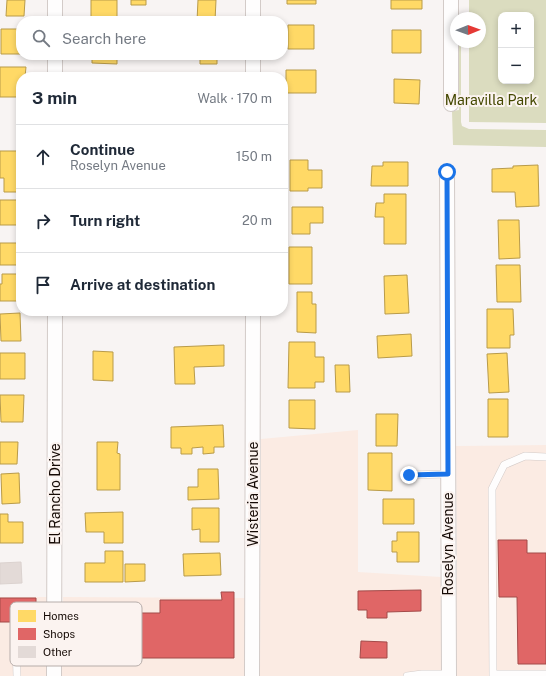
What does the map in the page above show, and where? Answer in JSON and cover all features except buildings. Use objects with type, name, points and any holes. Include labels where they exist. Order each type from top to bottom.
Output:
[{"type":"street","points":[[55,16],[56,0]]},
{"type":"street","points":[[253,0],[253,16]]},
{"type":"street","points":[[451,0],[451,104]]},
{"type":"street","points":[[55,60],[55,72]]},
{"type":"street","points":[[253,60],[253,72]]},
{"type":"street","name":"Roselyn Avenue","points":[[447,172],[449,675]]},
{"type":"street","name":"El Rancho Drive","points":[[54,602],[55,316]]},
{"type":"street","name":"Wisteria Avenue","points":[[252,676],[253,316]]},
{"type":"street","name":"El Rancho Drive","points":[[54,666],[54,676]]},
{"type":"lane","points":[[546,457],[525,456],[504,465],[492,489],[492,675],[546,674]]},
{"type":"lane","points":[[409,475],[448,474]]},
{"type":"lane","points":[[17,666],[17,676]]},
{"type":"lane","points":[[407,676],[422,674],[449,675]]},
{"type":"shaded area","points":[[358,430],[358,572],[441,577],[441,676],[260,676],[261,439]]},
{"type":"shaded area","points":[[546,445],[546,676],[457,676],[456,446]]},
{"type":"shaded area","points":[[0,597],[47,597],[47,602],[10,602],[10,666],[47,666],[47,676],[0,676]]},
{"type":"shaded area","points":[[63,597],[245,598],[245,676],[62,676],[62,666],[142,666],[142,602],[63,602]]},
{"type":"green space","name":"Maravilla Park","points":[[469,0],[546,0],[546,123],[469,122],[469,48],[486,48],[486,12],[469,12]]},
{"type":"green space","points":[[459,48],[461,48],[462,126],[469,129],[546,130],[546,147],[453,145],[452,111],[459,110]]},
{"type":"route","points":[[409,475],[448,474],[447,172]]}]
